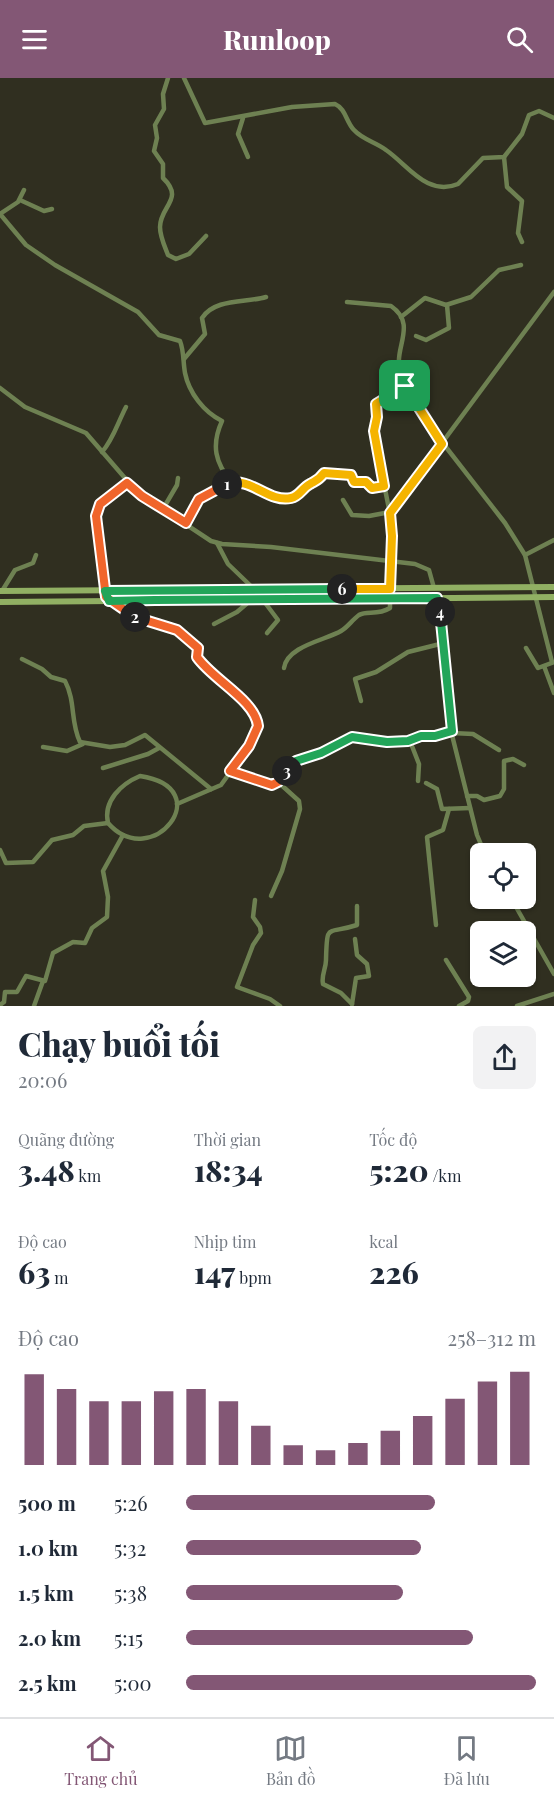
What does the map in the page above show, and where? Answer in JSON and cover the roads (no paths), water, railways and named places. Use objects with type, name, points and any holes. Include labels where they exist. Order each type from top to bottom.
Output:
[{"type":"main road","points":[[1,591],[554,587]]},
{"type":"main road","points":[[0,602],[554,597]]},
{"type":"street","points":[[168,78],[163,94],[164,109],[155,125],[157,138],[154,151],[163,164],[163,178],[170,185],[172,194],[160,223],[161,235],[168,255],[176,259],[189,255],[206,236]]},
{"type":"street","points":[[184,78],[205,123],[243,118],[292,107],[336,104],[342,109],[354,130],[386,149],[411,174],[439,186],[458,184],[483,158],[504,157]]},
{"type":"street","points":[[522,242],[518,233],[522,201],[507,187],[504,157],[522,134],[529,115],[539,111],[554,118]]},
{"type":"street","points":[[243,118],[238,134],[249,157]]},
{"type":"street","points":[[24,190],[20,200],[9,210],[0,214],[26,245],[55,265],[138,312],[162,337],[178,338],[184,359],[185,374],[192,390],[209,414],[222,421],[216,435],[217,461],[232,483]]},
{"type":"street","points":[[20,200],[44,211],[52,209]]},
{"type":"street","points":[[401,317],[425,298],[447,305],[474,296],[499,270],[521,265]]},
{"type":"street","points":[[343,500],[352,516],[390,513],[554,292]]},
{"type":"street","points":[[184,359],[205,334],[202,318],[209,310],[224,303],[266,297]]},
{"type":"street","points":[[347,302],[391,306],[401,317],[405,329],[398,368],[400,374],[408,381],[405,386],[376,404],[377,417],[374,431],[390,513],[390,589]]},
{"type":"street","points":[[416,336],[426,340],[449,328],[447,305]]},
{"type":"street","points":[[405,386],[442,444],[505,523],[525,555],[553,662],[536,667],[526,648]]},
{"type":"street","points":[[0,388],[25,407],[86,433],[127,483],[217,543],[390,560],[426,567],[431,573],[435,588]]},
{"type":"street","points":[[102,452],[111,442],[126,407]]},
{"type":"street","points":[[186,523],[199,499],[232,483],[246,483],[285,499],[294,497],[308,484],[318,481],[324,473],[351,475],[354,482],[366,482],[372,488],[384,486]]},
{"type":"street","points":[[163,509],[177,485],[178,478]]},
{"type":"street","points":[[127,483],[100,504],[96,516],[105,591],[109,601],[132,616],[180,632],[198,648],[197,657],[207,671],[221,684],[234,689],[248,706],[258,726],[249,746],[221,784],[177,804]]},
{"type":"street","points":[[525,555],[554,540]]},
{"type":"street","points":[[217,543],[228,564],[254,590]]},
{"type":"street","points":[[1,591],[15,570],[33,563],[36,555]]},
{"type":"street","points":[[437,598],[444,643],[452,732],[470,808],[482,843]]},
{"type":"street","points":[[284,668],[286,660],[309,642],[342,631],[363,614],[381,613],[390,608],[390,599]]},
{"type":"street","points":[[214,624],[237,612],[251,600]]},
{"type":"street","points":[[263,600],[279,621],[267,633]]},
{"type":"street","points":[[360,701],[355,680],[376,672],[403,654],[444,643]]},
{"type":"street","points":[[21,659],[42,669],[51,677],[65,681],[73,697],[75,728],[83,744]]},
{"type":"street","points":[[544,666],[554,693]]},
{"type":"street","points":[[230,771],[268,784],[278,782],[296,761],[321,753],[349,738],[384,742],[410,741],[421,736],[452,732],[473,734],[499,750]]},
{"type":"street","points":[[43,747],[67,751],[83,744],[110,747],[125,745],[145,735],[211,789]]},
{"type":"street","points":[[410,741],[419,764],[418,781]]},
{"type":"street","points":[[103,768],[159,748]]},
{"type":"street","points":[[467,796],[477,796],[484,800],[500,796],[504,789],[504,761],[513,759],[524,765]]},
{"type":"street","points":[[0,850],[6,863],[33,862],[52,840],[73,835],[84,826],[108,823],[123,835],[143,837],[159,834],[174,821],[177,804],[165,784],[140,776],[123,785],[114,796],[107,809],[108,823]]},
{"type":"street","points":[[271,896],[282,872],[300,809],[299,801],[278,782]]},
{"type":"street","points":[[426,783],[437,789],[439,806],[449,809],[470,808]]},
{"type":"street","points":[[436,925],[427,837],[443,830],[449,809]]},
{"type":"street","points":[[34,1006],[53,953],[70,943],[84,943],[92,928],[107,917],[108,897],[104,871],[123,835]]},
{"type":"street","points":[[255,900],[253,917],[261,933],[253,945],[237,987],[270,999],[280,1006]]},
{"type":"street","points":[[352,1005],[341,993],[325,986],[322,978],[326,963],[325,942],[328,934],[336,927],[357,925],[357,906]]},
{"type":"street","points":[[517,909],[554,974]]},
{"type":"street","points":[[352,1005],[356,978],[369,976],[366,963],[357,955],[355,939]]},
{"type":"street","points":[[446,960],[469,997],[468,1001],[459,1006]]},
{"type":"street","points":[[0,1005],[4,1002],[5,993],[17,992],[27,976],[43,981]]},
{"type":"street","points":[[517,1006],[554,994]]}]
